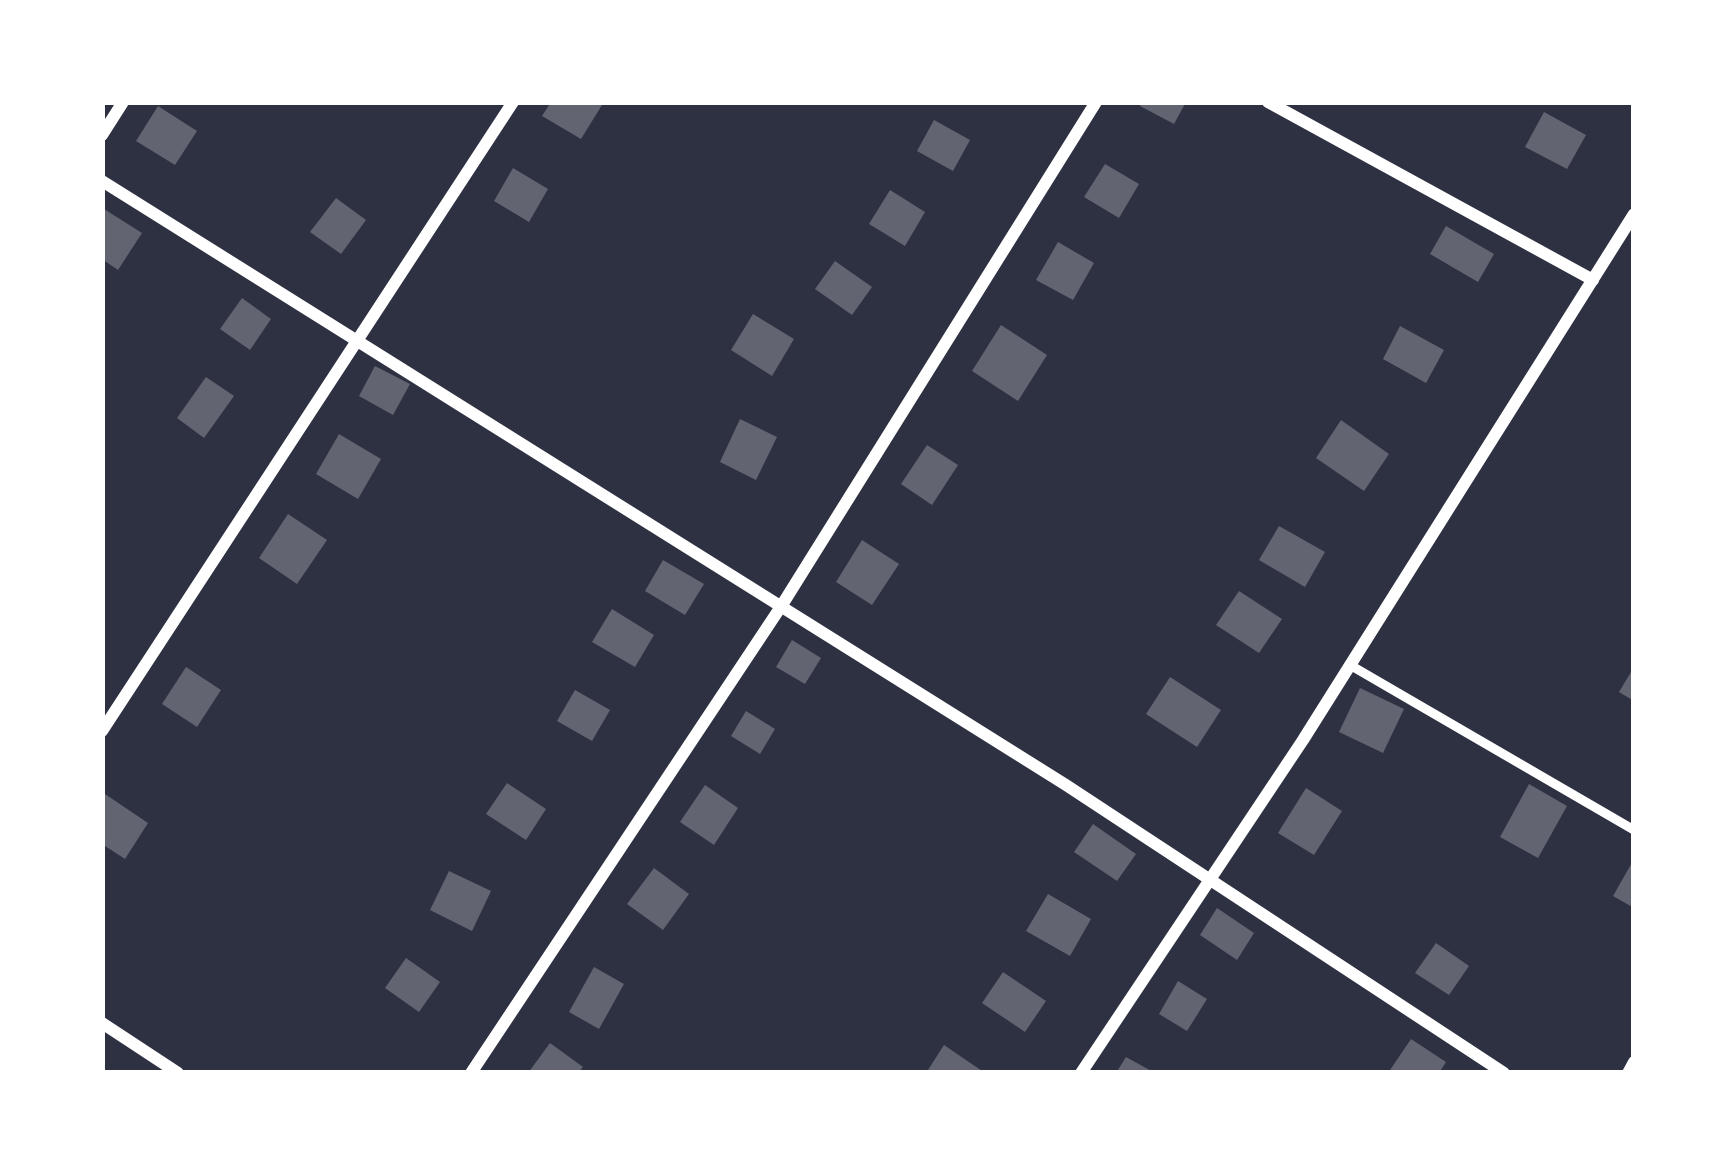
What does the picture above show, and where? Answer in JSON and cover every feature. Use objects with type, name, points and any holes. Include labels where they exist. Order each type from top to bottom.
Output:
[{"type":"street","points":[[102,135],[123,102]]},
{"type":"street","points":[[102,731],[513,102]]},
{"type":"street","points":[[471,1073],[782,605],[1096,102]]},
{"type":"street","points":[[1268,102],[1593,280]]},
{"type":"street","points":[[102,181],[782,605],[1504,1073]]},
{"type":"street","points":[[1081,1073],[1351,665],[1634,214]]},
{"type":"street","points":[[102,1023],[178,1073]]},
{"type":"street","points":[[1628,1073],[1634,1063]]},
{"type":"lane","points":[[1351,665],[1634,830]]},
{"type":"building","points":[[551,102],[602,105],[581,139],[542,116]]},
{"type":"building","points":[[1142,102],[1186,102],[1174,124],[1140,106]]},
{"type":"building","points":[[158,106],[197,131],[175,165],[136,141]]},
{"type":"building","points":[[1544,112],[1586,135],[1567,169],[1525,147]]},
{"type":"building","points":[[934,120],[970,140],[953,171],[917,151]]},
{"type":"building","points":[[1105,164],[1139,184],[1119,218],[1084,197]]},
{"type":"building","points":[[513,168],[548,189],[529,222],[494,201]]},
{"type":"building","points":[[890,190],[925,212],[905,246],[869,224]]},
{"type":"building","points":[[336,198],[366,220],[341,254],[310,232]]},
{"type":"building","points":[[104,209],[142,233],[118,270],[102,259]]},
{"type":"building","points":[[1446,226],[1494,254],[1478,282],[1430,254]]},
{"type":"building","points":[[1058,242],[1094,263],[1073,300],[1036,280]]},
{"type":"building","points":[[835,261],[872,287],[852,315],[815,289]]},
{"type":"building","points":[[242,298],[271,319],[250,350],[220,329]]},
{"type":"building","points":[[753,314],[794,339],[772,376],[731,350]]},
{"type":"building","points":[[1001,325],[1047,355],[1018,401],[972,371]]},
{"type":"building","points":[[1400,326],[1444,350],[1426,383],[1383,359]]},
{"type":"building","points":[[375,366],[410,384],[393,415],[359,396]]},
{"type":"building","points":[[206,377],[234,396],[204,438],[177,418]]},
{"type":"building","points":[[740,419],[777,437],[756,480],[720,462]]},
{"type":"building","points":[[1341,420],[1389,454],[1364,491],[1316,458]]},
{"type":"building","points":[[339,434],[381,459],[358,499],[316,474]]},
{"type":"building","points":[[927,445],[958,465],[932,505],[901,484]]},
{"type":"building","points":[[288,514],[327,540],[297,584],[259,558]]},
{"type":"building","points":[[1279,526],[1325,552],[1305,587],[1259,560]]},
{"type":"building","points":[[862,540],[899,564],[872,605],[836,582]]},
{"type":"building","points":[[663,560],[704,584],[685,615],[645,591]]},
{"type":"building","points":[[1239,591],[1282,619],[1259,653],[1216,625]]},
{"type":"building","points":[[612,609],[654,635],[635,667],[592,642]]},
{"type":"building","points":[[792,640],[821,658],[805,684],[776,667]]},
{"type":"building","points":[[186,667],[221,690],[197,727],[162,704]]},
{"type":"building","points":[[1634,667],[1634,701],[1619,692]]},
{"type":"building","points":[[1170,677],[1221,710],[1197,747],[1146,714]]},
{"type":"building","points":[[1360,688],[1404,709],[1383,753],[1339,732]]},
{"type":"building","points":[[575,690],[610,710],[592,741],[557,721]]},
{"type":"building","points":[[746,711],[775,729],[760,754],[731,736]]},
{"type":"building","points":[[507,783],[546,809],[526,840],[486,814]]},
{"type":"building","points":[[1529,784],[1567,806],[1538,858],[1500,837]]},
{"type":"building","points":[[705,785],[738,808],[714,845],[680,822]]},
{"type":"building","points":[[1306,788],[1342,811],[1314,855],[1278,833]]},
{"type":"building","points":[[102,792],[148,823],[125,859],[102,844]]},
{"type":"building","points":[[1093,824],[1136,854],[1117,881],[1074,852]]},
{"type":"building","points":[[1634,859],[1634,908],[1613,896]]},
{"type":"building","points":[[654,868],[689,894],[663,930],[627,904]]},
{"type":"building","points":[[449,871],[491,891],[472,931],[430,910]]},
{"type":"building","points":[[1048,894],[1091,919],[1070,956],[1026,931]]},
{"type":"building","points":[[1217,908],[1254,933],[1237,960],[1200,935]]},
{"type":"building","points":[[1436,943],[1469,966],[1449,995],[1415,973]]},
{"type":"building","points":[[406,958],[440,982],[419,1012],[385,988]]},
{"type":"building","points":[[594,967],[624,984],[599,1029],[569,1012]]},
{"type":"building","points":[[1003,972],[1046,1001],[1025,1032],[982,1003]]},
{"type":"building","points":[[1178,981],[1207,999],[1187,1031],[1159,1014]]},
{"type":"building","points":[[1411,1039],[1446,1062],[1439,1073],[1388,1073]]},
{"type":"building","points":[[550,1043],[583,1067],[578,1073],[528,1073]]},
{"type":"building","points":[[944,1045],[985,1073],[926,1073]]},
{"type":"building","points":[[1126,1057],[1155,1073],[1116,1073]]}]
